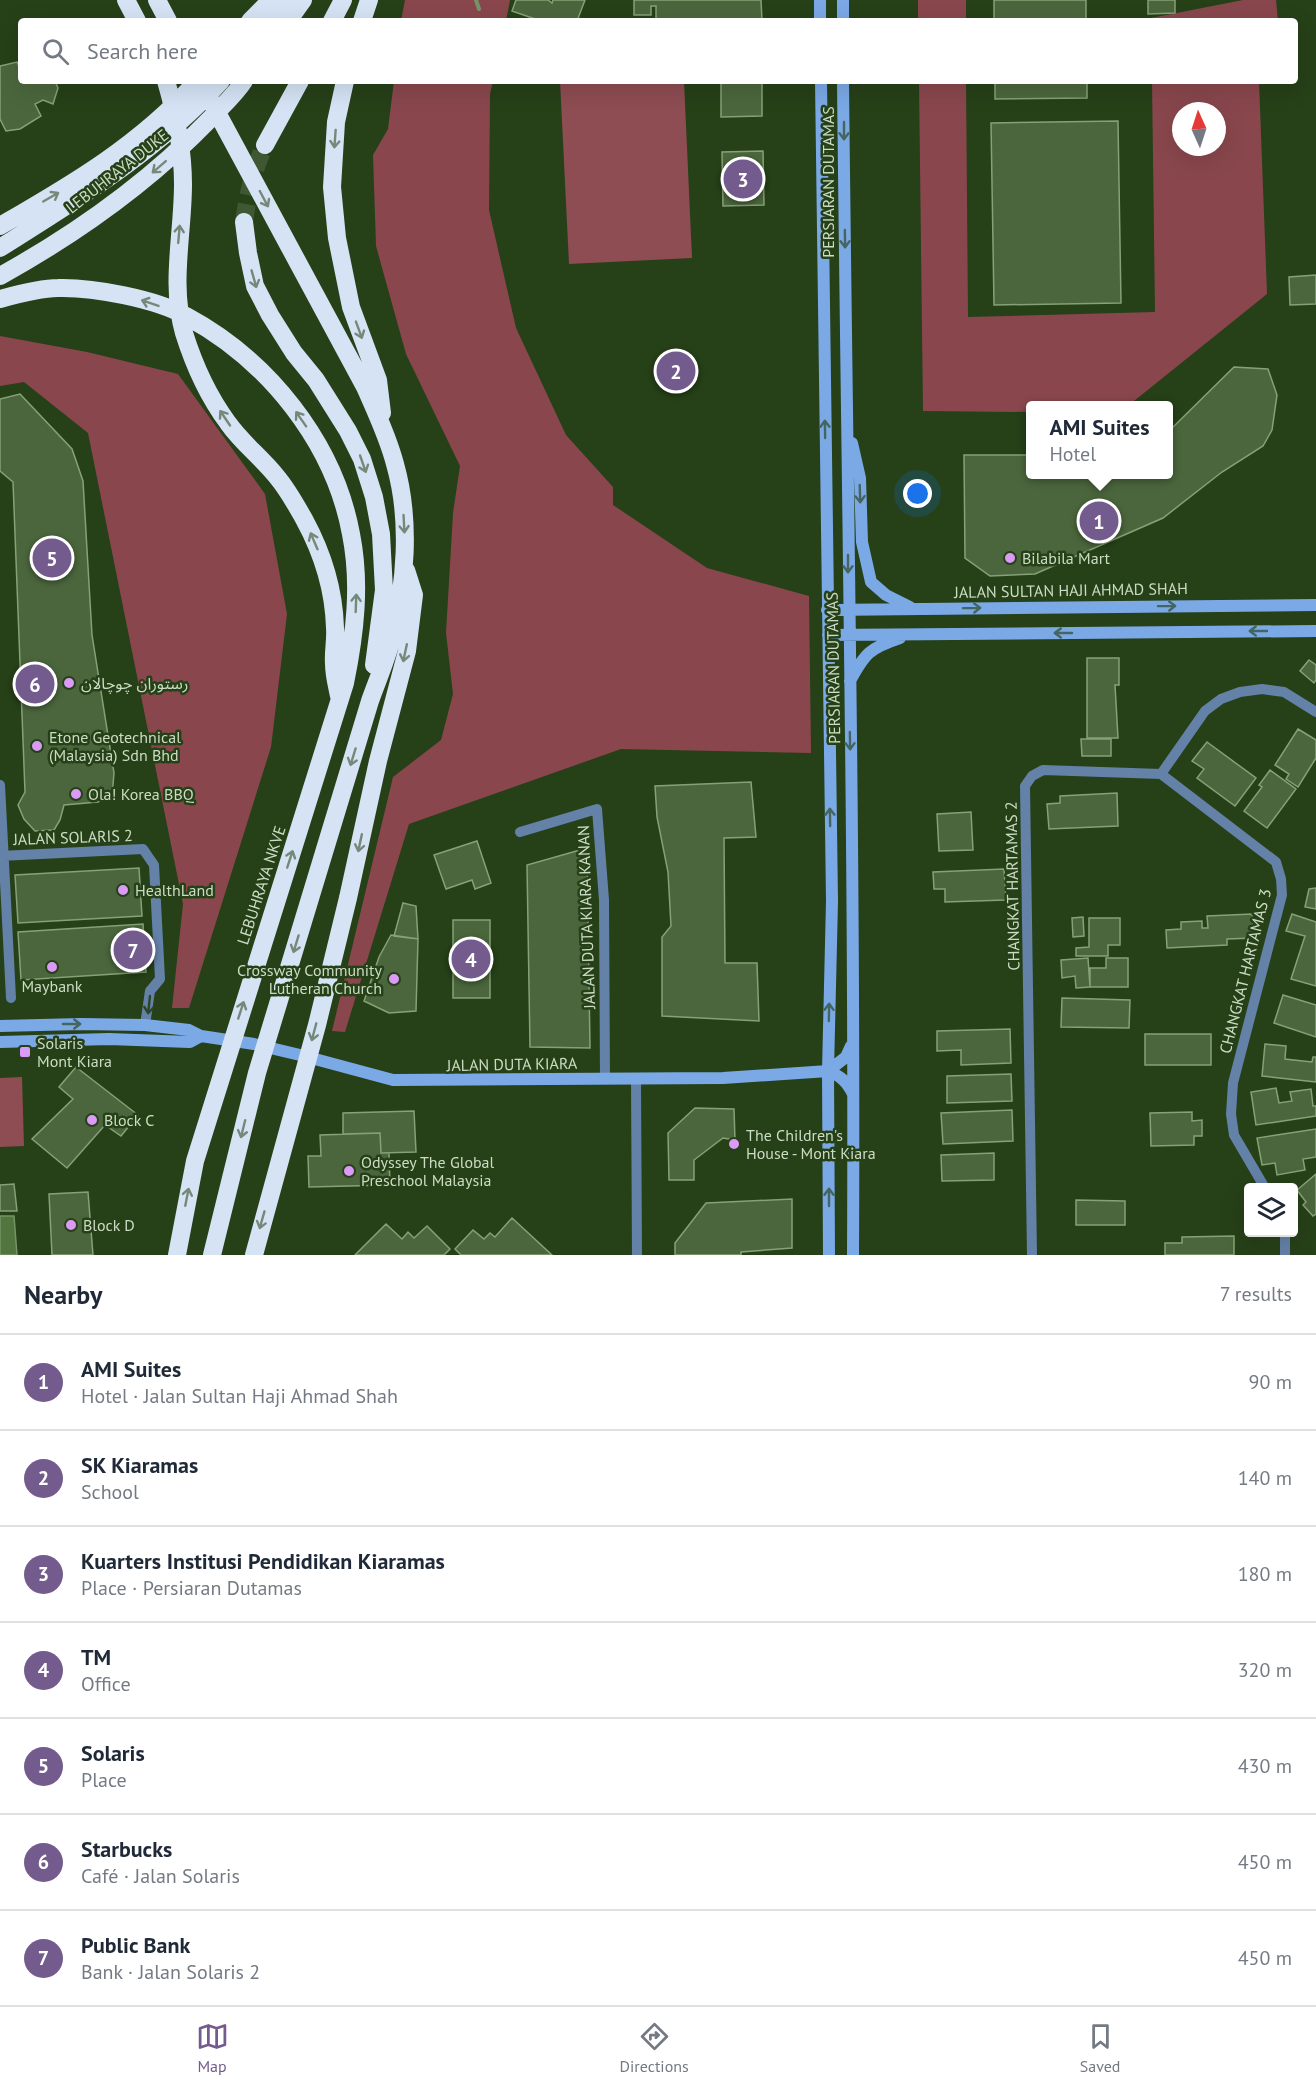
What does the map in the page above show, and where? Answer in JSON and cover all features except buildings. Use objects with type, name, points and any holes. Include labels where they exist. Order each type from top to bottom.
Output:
[{"type":"highway","points":[[126,0],[135,18]]},
{"type":"highway","points":[[157,0],[166,18]]},
{"type":"highway","points":[[259,14],[271,0]]},
{"type":"highway","points":[[259,14],[285,0]]},
{"type":"highway","points":[[290,18],[303,0]]},
{"type":"highway","points":[[334,18],[343,0]]},
{"type":"highway","points":[[363,18],[369,0]]},
{"type":"highway","points":[[167,84],[178,126],[182,159],[182,209],[177,274],[178,303],[184,331],[192,358],[214,402],[229,424],[278,478],[309,530],[329,582],[335,629],[333,665],[340,701]]},
{"type":"highway","points":[[0,226],[80,180],[143,134],[196,84]]},
{"type":"highway","points":[[201,84],[359,376],[383,427],[396,465],[403,502],[405,533],[400,597],[391,642],[370,701],[257,1073],[212,1255]]},
{"type":"highway","name":"LEBUHRAYA DUKE","points":[[0,248],[87,194],[152,147],[199,105],[218,84]]},
{"type":"highway","name":"LEBUHRAYA DUKE","points":[[0,276],[87,221],[150,174],[192,137],[241,84]]},
{"type":"highway","points":[[265,145],[298,84]]},
{"type":"highway","points":[[344,84],[336,122],[332,187],[337,238],[351,307],[378,380],[383,427]]},
{"type":"highway","points":[[244,222],[255,286],[294,353],[322,388],[348,431],[362,459],[374,496],[381,534],[384,590],[370,701]]},
{"type":"highway","name":"LEBUHRAYA NKVE","points":[[0,299],[58,288],[142,300],[185,315],[225,341],[263,372],[295,410],[320,445],[340,492],[351,534],[357,589],[355,636],[340,701],[198,1150],[177,1255]]},
{"type":"highway","points":[[254,1255],[316,1025],[348,898],[378,761],[407,651],[414,595],[403,561]]},
{"type":"street","points":[[820,0],[820,18]]},
{"type":"street","points":[[843,0],[843,18]]},
{"type":"street","name":"PERSIARAN DUTAMAS","points":[[821,84],[832,901],[828,1071],[829,1255]]},
{"type":"street","name":"PERSIARAN DUTAMAS","points":[[843,84],[853,892],[853,1255]]},
{"type":"street","points":[[846,416],[860,478],[862,542],[871,582],[886,595],[914,608]]},
{"type":"street","name":"JALAN SULTAN HAJI AHMAD SHAH","points":[[827,610],[1316,604]]},
{"type":"street","points":[[828,635],[1316,631]]},
{"type":"street","points":[[849,682],[862,659],[878,646],[913,634]]},
{"type":"street","points":[[1161,774],[1205,711],[1221,699],[1240,692],[1262,689],[1284,692],[1316,712]]},
{"type":"street","name":"CHANGKAT HARTAMAS 2","points":[[1032,1255],[1025,786],[1032,776],[1043,770],[1161,774]]},
{"type":"street","name":"CHANGKAT HARTAMAS 3","points":[[1161,774],[1276,862],[1281,879],[1282,895],[1233,1083],[1231,1114],[1234,1135],[1262,1183]]},
{"type":"street","points":[[0,785],[11,998]]},
{"type":"street","name":"JALAN DUTA KIARA KANAN","points":[[520,832],[597,809],[604,900],[605,1074]]},
{"type":"street","name":"JALAN SOLARIS 2","points":[[2,855],[143,849],[154,865],[160,979],[150,991],[145,1025]]},
{"type":"street","name":"JALAN DUTA KIARA","points":[[4,1037],[13,1024],[145,1025],[189,1030],[201,1036],[254,1044],[393,1080],[605,1074],[636,1080],[723,1078],[828,1071]]},
{"type":"street","name":"JALAN DUTA KIARA","points":[[4,1037],[190,1042],[201,1036]]},
{"type":"street","points":[[852,1045],[846,1057],[828,1071],[840,1076],[854,1095]]},
{"type":"street","points":[[636,1080],[637,1255]]},
{"type":"street","points":[[1285,1237],[1286,1255]]},
{"type":"shaded area","points":[[405,0],[510,0],[507,18],[402,18]]},
{"type":"shaded area","points":[[918,0],[966,0],[966,18],[918,18]]},
{"type":"shaded area","points":[[1243,0],[1276,0],[1278,18],[1151,18]]},
{"type":"shaded area","points":[[394,84],[492,84],[490,94],[489,210],[516,328],[566,435],[613,487],[613,505],[707,568],[809,596],[811,753],[621,749],[409,824],[345,1032],[332,1031],[393,777],[441,740],[453,694],[446,633],[453,513],[460,466],[406,354],[376,246],[373,155],[388,129]]},
{"type":"shaded area","points":[[560,84],[684,84],[692,258],[569,264]]},
{"type":"shaded area","points":[[919,84],[966,84],[968,317],[1155,312],[1152,84],[1259,84],[1267,294],[1134,401],[1026,401],[1026,412],[923,411]]},
{"type":"shaded area","points":[[0,336],[87,352],[178,374],[265,494],[287,614],[271,747],[189,1008],[172,1008],[183,904],[88,433],[24,382],[0,386]]},
{"type":"shaded area","points":[[22,1077],[24,1146],[0,1147],[0,1078]]},
{"type":"shaded area","points":[[0,1216],[14,1216],[17,1255],[0,1255]]},
{"type":"waterway","points":[[476,0],[479,9]]},
{"type":"tunnel","points":[[244,222],[252,182],[265,145]]},
{"type":"place","name":"Kuarters Institusi Pendidikan Kiaramas","points":[[743,179]]},
{"type":"place","name":"SK Kiaramas","points":[[676,371]]},
{"type":"place","name":"AMI Suites","points":[[1099,521]]},
{"type":"place","name":"Solaris","points":[[52,558]]},
{"type":"place","name":"Bilabila Mart","points":[[1010,558]]},
{"type":"place","name":"رستوران چوچالان","points":[[69,683]]},
{"type":"place","name":"Starbucks","points":[[35,684]]},
{"type":"place","name":"Etone Geotechnical (Malaysia) Sdn Bhd","points":[[37,746]]},
{"type":"place","name":"Ola! Korea BBQ","points":[[76,794]]},
{"type":"place","name":"HealthLand","points":[[123,890]]},
{"type":"place","name":"Public Bank","points":[[133,950]]},
{"type":"place","name":"TM","points":[[471,959]]},
{"type":"place","name":"Maybank","points":[[52,967]]},
{"type":"place","name":"Crossway Community Lutheran Church","points":[[394,979]]},
{"type":"place","name":"Solaris Mont Kiara","points":[[25,1052]]},
{"type":"place","name":"Block C","points":[[92,1120]]},
{"type":"place","name":"The Children's House - Mont Kiara","points":[[734,1144]]},
{"type":"place","name":"Odyssey The Global Preschool Malaysia","points":[[349,1171]]},
{"type":"place","name":"Block D","points":[[71,1225]]}]
